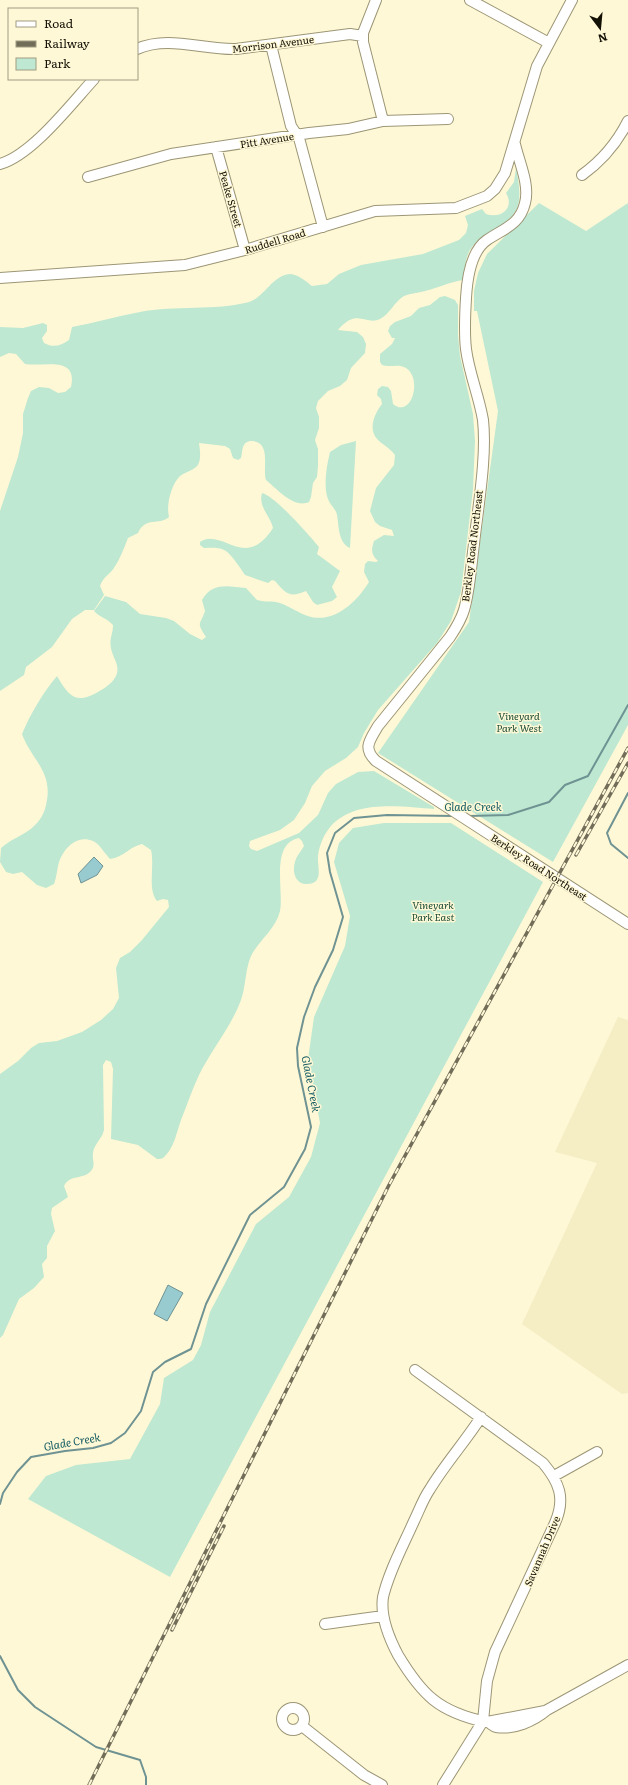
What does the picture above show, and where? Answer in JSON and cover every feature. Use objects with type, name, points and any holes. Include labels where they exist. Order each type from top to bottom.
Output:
[{"type":"street","points":[[376,0],[362,42],[383,121]]},
{"type":"street","points":[[470,0],[549,43]]},
{"type":"street","name":"Ruddell Road","points":[[0,278],[163,268],[210,260],[375,211],[456,208],[487,196],[496,189],[502,180],[515,144],[532,78],[572,0]]},
{"type":"street","name":"Morrison Avenue","points":[[138,48],[164,42],[220,50],[236,50],[350,34],[363,36]]},
{"type":"street","points":[[271,45],[292,126],[297,135],[323,227]]},
{"type":"street","points":[[0,164],[15,158],[34,144],[93,80]]},
{"type":"street","name":"Pitt Avenue","points":[[88,177],[152,159],[216,147],[348,129],[383,121],[448,119]]},
{"type":"street","points":[[582,175],[604,157],[615,144],[628,121]]},
{"type":"street","name":"Berkley Road Northeast","points":[[515,144],[526,188],[526,202],[520,216],[511,226],[487,240],[477,251],[469,274],[466,296],[464,330],[466,350],[480,407],[484,436],[478,505],[467,598],[458,624],[450,637],[390,710],[375,731],[368,746],[371,756],[376,761],[628,924]]},
{"type":"street","name":"Peake Street","points":[[216,147],[245,250]]},
{"type":"street","name":"Savannah Drive","points":[[415,1370],[542,1463],[554,1476],[559,1492],[558,1516],[495,1652],[487,1681],[485,1722]]},
{"type":"street","points":[[481,1417],[428,1491],[388,1582],[383,1599],[383,1616],[393,1645],[422,1690],[446,1709],[460,1716],[485,1722],[547,1710],[628,1665]]},
{"type":"street","points":[[554,1476],[597,1452]]},
{"type":"street","points":[[325,1624],[383,1616]]},
{"type":"street","points":[[443,1785],[485,1722]]},
{"type":"street","points":[[302,1726],[364,1774],[382,1785]]},
{"type":"shaded area","points":[[618,1017],[628,1020],[628,1393],[622,1394],[522,1324],[597,1163],[555,1152]]},
{"type":"green space","points":[[516,168],[519,189],[518,205],[511,218],[476,242],[472,247],[467,258],[463,280],[404,296],[397,301],[387,314],[380,319],[375,321],[356,318],[345,323],[338,330],[357,332],[363,337],[366,344],[365,353],[351,368],[347,380],[340,386],[328,391],[318,401],[316,408],[319,417],[319,428],[315,440],[318,449],[318,466],[317,477],[313,483],[309,502],[298,503],[286,497],[266,480],[264,451],[262,446],[258,443],[248,441],[243,447],[241,458],[238,460],[233,458],[230,449],[225,446],[199,443],[200,456],[198,465],[193,470],[180,476],[174,485],[168,507],[169,517],[165,520],[145,525],[138,533],[128,538],[116,565],[101,583],[100,586],[104,595],[94,610],[85,610],[72,619],[52,647],[26,667],[24,675],[0,691],[0,511],[18,457],[23,433],[23,414],[31,391],[39,387],[49,388],[58,393],[65,392],[71,387],[72,377],[69,370],[65,366],[50,364],[25,364],[16,354],[9,353],[0,357],[0,327],[23,328],[43,323],[47,325],[47,331],[42,338],[44,343],[57,346],[69,340],[72,327],[153,310],[236,305],[249,302],[260,296],[274,282],[285,275],[291,274],[297,276],[312,286],[327,284],[339,274],[361,265],[423,254],[459,240],[466,233],[468,225],[465,216],[482,209],[486,214],[497,215],[501,214],[508,208],[509,203],[506,193],[514,182]]},
{"type":"green space","name":"Vineyard Park West","points":[[539,203],[586,231],[628,203],[628,725],[553,862],[378,753],[469,622],[498,411],[477,311],[474,311],[474,291],[478,273],[487,254]]},
{"type":"green space","points":[[445,296],[455,300],[458,305],[460,356],[473,414],[475,441],[473,489],[461,592],[451,621],[437,643],[378,710],[364,733],[358,747],[346,758],[325,771],[312,786],[305,803],[294,820],[280,830],[250,841],[249,846],[251,849],[257,851],[299,833],[318,815],[328,793],[336,784],[358,772],[374,771],[434,807],[434,809],[394,806],[366,808],[341,817],[331,826],[322,840],[318,856],[318,878],[311,884],[302,883],[297,879],[294,873],[294,865],[297,856],[304,846],[302,841],[299,838],[290,842],[284,849],[280,869],[281,902],[278,917],[251,956],[243,995],[237,1010],[199,1075],[173,1144],[163,1158],[157,1159],[138,1145],[111,1139],[113,1069],[111,1062],[106,1060],[103,1065],[104,1130],[94,1150],[94,1165],[88,1174],[73,1178],[67,1182],[64,1186],[68,1197],[52,1208],[51,1214],[55,1231],[47,1246],[47,1258],[42,1264],[44,1277],[34,1288],[19,1299],[3,1335],[0,1338],[0,1074],[39,1043],[57,1041],[82,1032],[101,1020],[113,1009],[119,998],[116,968],[120,958],[130,952],[142,940],[169,907],[168,900],[163,899],[157,901],[154,896],[152,890],[151,850],[142,844],[133,847],[115,858],[110,859],[95,842],[87,839],[77,841],[68,847],[64,852],[59,862],[54,884],[46,888],[37,885],[22,872],[13,874],[6,872],[0,862],[1,848],[28,831],[37,823],[44,811],[48,794],[45,775],[22,734],[37,704],[57,676],[67,691],[76,698],[88,697],[95,694],[115,678],[117,667],[110,644],[113,625],[94,611],[105,596],[126,602],[140,614],[166,618],[174,621],[190,634],[202,640],[206,637],[200,626],[200,622],[205,611],[202,600],[211,590],[221,586],[246,588],[257,600],[280,603],[315,618],[334,615],[350,605],[357,598],[369,582],[364,572],[365,564],[368,561],[378,561],[372,552],[374,541],[384,535],[394,536],[392,530],[380,526],[375,522],[370,511],[376,488],[394,465],[395,455],[378,440],[373,431],[373,421],[382,404],[381,399],[377,395],[378,389],[382,386],[388,387],[391,391],[393,404],[399,407],[405,406],[410,402],[413,396],[414,388],[414,380],[411,373],[406,368],[400,366],[382,365],[380,362],[380,354],[392,344],[395,338],[392,338],[388,331],[390,326],[395,322],[411,316],[419,308],[430,305],[440,297]]},
{"type":"green space","points":[[356,441],[350,548],[346,546],[341,538],[336,513],[328,499],[326,476],[330,452],[341,445]]},
{"type":"green space","points":[[262,493],[275,501],[308,534],[319,547],[317,554],[340,571],[332,587],[337,597],[332,601],[317,605],[313,602],[306,591],[296,594],[289,594],[285,592],[275,581],[272,580],[268,583],[245,575],[226,551],[217,548],[204,548],[200,545],[200,542],[208,539],[217,540],[243,548],[253,547],[263,541],[273,528],[272,523],[263,507],[261,498]]},
{"type":"green space","name":"Vineyark Park East","points":[[384,823],[451,823],[543,882],[170,1577],[28,1499],[46,1476],[76,1465],[130,1459],[160,1404],[164,1378],[193,1360],[201,1345],[210,1312],[256,1224],[289,1197],[311,1157],[320,1123],[308,1059],[314,1017],[345,946],[350,916],[334,862],[339,843],[353,828]]},
{"type":"water","points":[[94,857],[103,866],[97,875],[81,883],[78,874]]},
{"type":"water","points":[[168,1285],[183,1293],[167,1321],[154,1314]]},
{"type":"waterway","name":"Glade Creek","points":[[469,816],[508,815],[549,802],[565,785],[588,776],[628,705]]},
{"type":"waterway","points":[[628,793],[607,833],[611,844],[628,858]]},
{"type":"waterway","name":"Glade Creek","points":[[0,1504],[3,1493],[17,1472],[31,1457],[93,1448],[111,1443],[125,1433],[141,1411],[153,1372],[165,1362],[191,1349],[206,1304],[250,1215],[284,1187],[305,1149],[311,1127],[298,1066],[297,1048],[304,1017],[315,987],[333,950],[343,917],[330,872],[327,853],[335,833],[354,818],[387,815],[454,816]]},
{"type":"waterway","name":"Glade Creek","points":[[0,1656],[18,1690],[35,1707],[96,1747],[140,1760],[146,1777],[146,1785]]},
{"type":"railway","points":[[89,1785],[389,1185],[628,748]]},
{"type":"railway","points":[[576,855],[628,763]]},
{"type":"railway","points":[[172,1630],[224,1526]]}]
